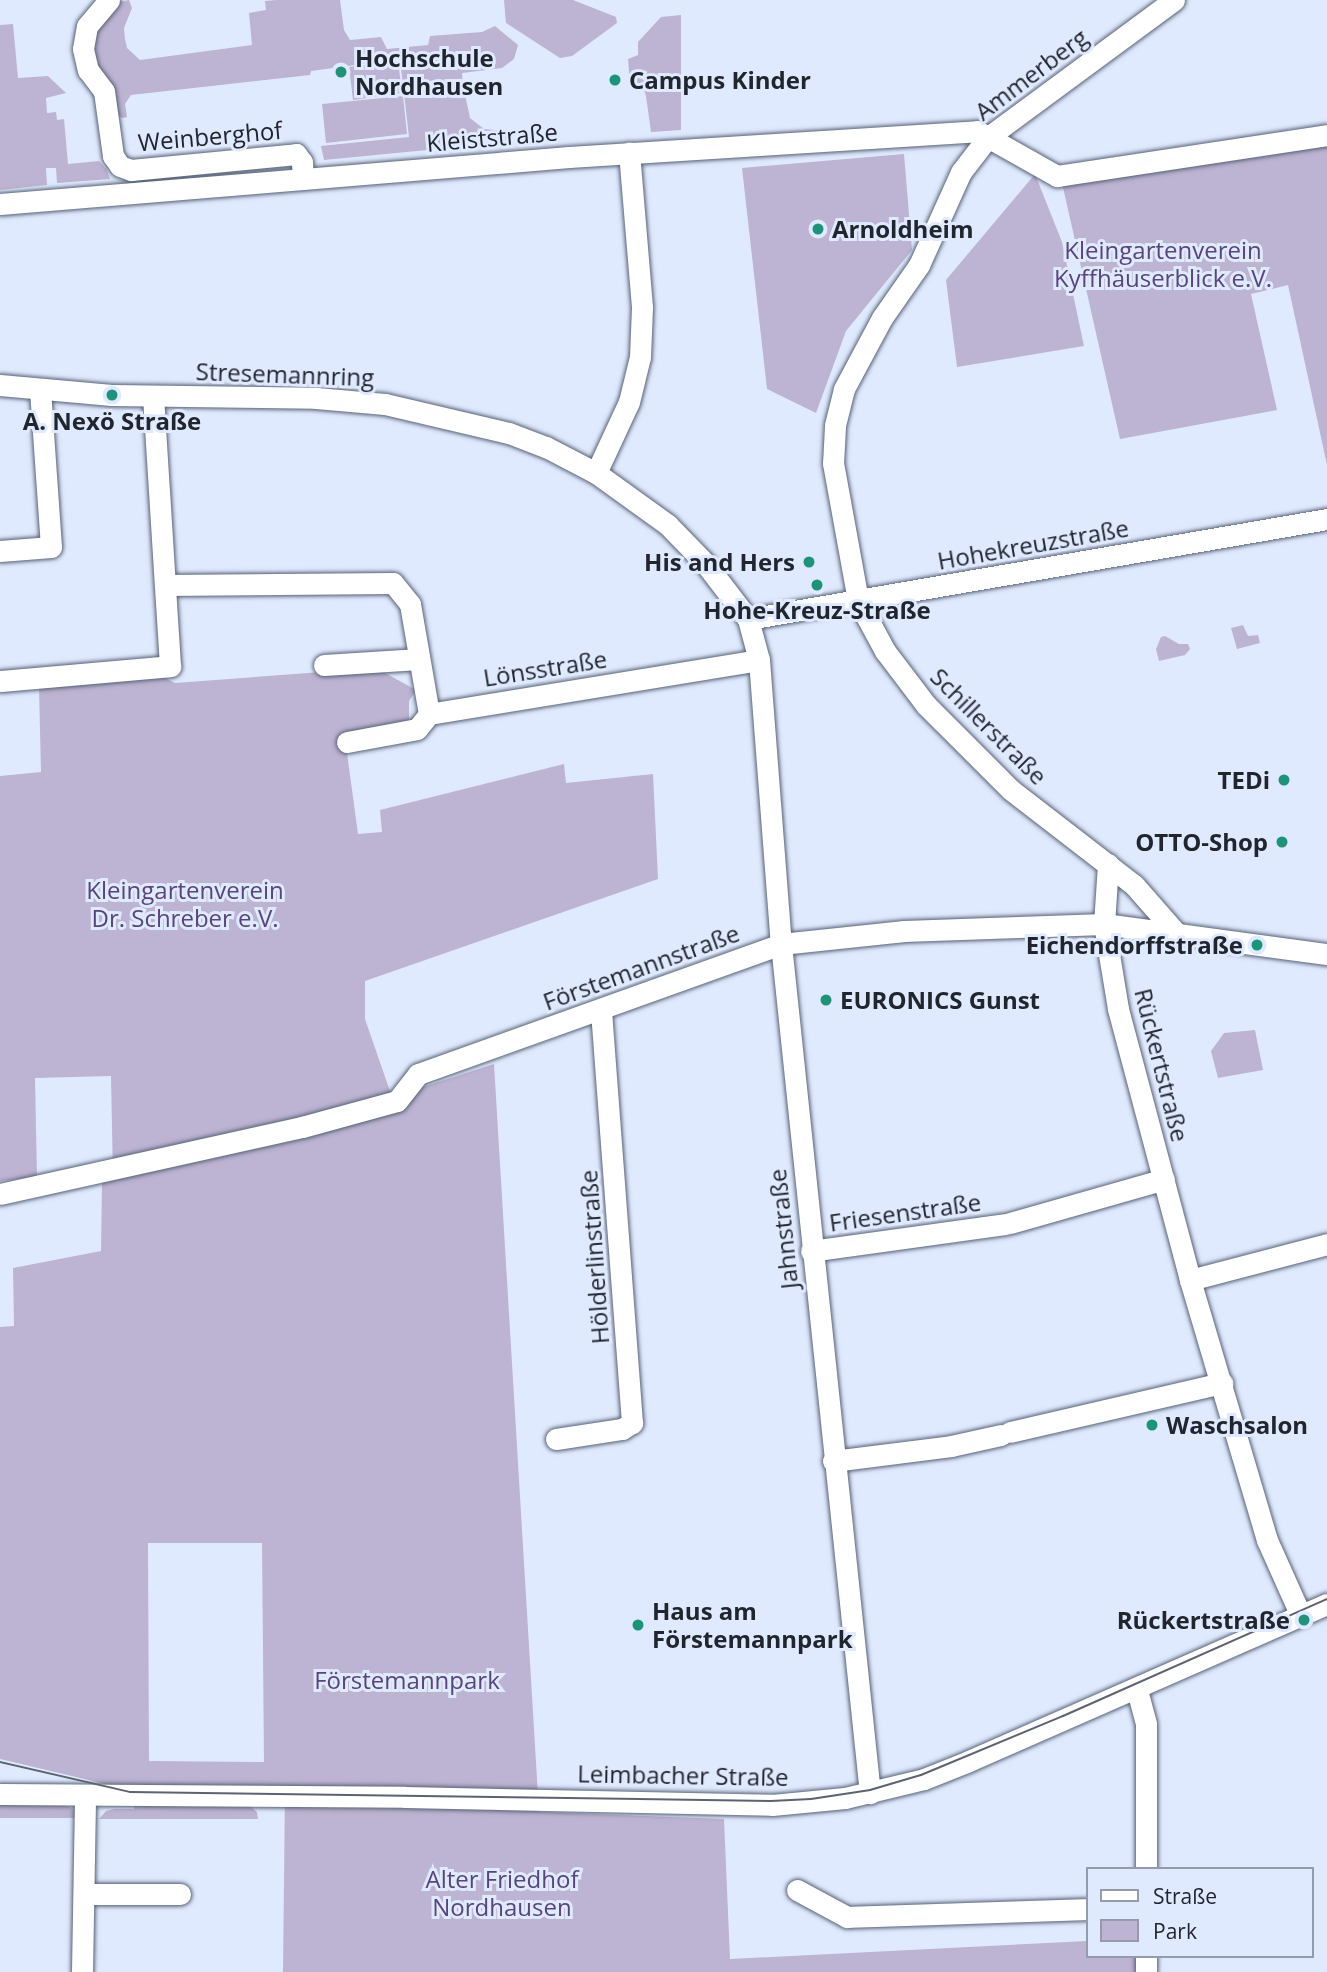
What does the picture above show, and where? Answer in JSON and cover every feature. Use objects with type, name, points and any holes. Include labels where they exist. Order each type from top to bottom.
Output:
[{"type":"street","name":"Weinberghof","points":[[109,0],[86,26],[83,49],[88,70],[104,91],[113,156],[120,166],[131,170],[296,154],[302,162],[303,179]]},
{"type":"street","name":"Ammerberg","points":[[858,601],[833,463],[835,426],[844,389],[876,328],[919,265],[961,172],[988,137],[1174,0]]},
{"type":"street","name":"Kleiststraße","points":[[0,204],[629,153],[977,131],[988,137]]},
{"type":"street","points":[[988,137],[1057,176],[1327,135]]},
{"type":"street","points":[[596,472],[629,402],[640,357],[642,307],[629,153]]},
{"type":"street","name":"Stresemannring","points":[[0,385],[153,397],[316,398],[385,404],[509,433],[546,447],[596,472],[668,525],[705,563],[748,620],[759,660]]},
{"type":"street","points":[[0,551],[51,547],[40,389]]},
{"type":"street","points":[[0,681],[170,666],[153,397]]},
{"type":"street","name":"Hohekreuzstraße","points":[[748,620],[1327,519]]},
{"type":"street","points":[[165,585],[393,583],[410,604],[429,713]]},
{"type":"street","name":"Schillerstraße","points":[[858,601],[885,651],[926,705],[1011,790],[1134,885],[1177,934]]},
{"type":"street","points":[[324,666],[419,659]]},
{"type":"street","name":"Lönsstraße","points":[[347,742],[417,729],[429,713],[759,660]]},
{"type":"street","name":"Jahnstraße","points":[[759,660],[781,944],[811,1251],[870,1793]]},
{"type":"street","points":[[1104,924],[1108,864]]},
{"type":"street","name":"Förstemannstraße","points":[[0,1194],[302,1127],[397,1101],[418,1074],[781,944],[904,931],[1104,924],[1327,954]]},
{"type":"street","name":"Rückertstraße","points":[[1104,924],[1118,1009],[1190,1280],[1267,1540],[1301,1616]]},
{"type":"street","name":"Hölderlinstraße","points":[[556,1439],[621,1429],[632,1423],[601,1010]]},
{"type":"street","name":"Friesenstraße","points":[[811,1251],[1008,1224],[1164,1179]]},
{"type":"street","points":[[1190,1280],[1327,1244]]},
{"type":"street","points":[[833,1461],[951,1446],[1222,1383]]},
{"type":"street","name":"Leimbacher Straße","points":[[0,1794],[418,1797],[772,1805],[870,1793],[924,1779],[969,1762],[1327,1604]]},
{"type":"street","points":[[1137,1690],[1146,1724],[1146,1867]]},
{"type":"street","points":[[82,1972],[85,1795]]},
{"type":"street","points":[[797,1889],[847,1917],[1086,1909]]},
{"type":"street","points":[[84,1894],[180,1894]]},
{"type":"green space","points":[[129,0],[132,8],[124,28],[125,39],[127,48],[140,60],[252,45],[249,13],[266,10],[265,1],[340,0],[344,30],[350,40],[381,37],[387,49],[428,45],[430,36],[482,32],[495,26],[518,45],[514,59],[502,68],[462,73],[463,85],[470,118],[484,129],[506,131],[510,142],[324,160],[321,146],[409,137],[400,59],[311,71],[310,75],[131,95],[125,104],[127,117],[117,116],[95,65],[91,37],[119,2]]},
{"type":"green space","points":[[504,0],[573,0],[616,17],[617,23],[572,56],[560,58],[506,23]]},
{"type":"green space","points":[[681,15],[681,130],[651,132],[642,83],[630,83],[628,59],[638,55],[638,42],[661,17]]},
{"type":"green space","points":[[13,24],[18,78],[48,76],[66,93],[46,98],[47,113],[56,112],[57,120],[64,119],[68,164],[99,161],[107,170],[110,179],[57,183],[56,168],[46,168],[47,185],[0,190],[0,25]]},
{"type":"green space","points":[[398,61],[402,93],[353,100],[349,67]]},
{"type":"green space","points":[[403,96],[407,134],[326,143],[322,104]]},
{"type":"green space","name":"Kleingartenverein Kyffhäuserblick e.V.","points":[[1327,140],[1327,465],[1288,285],[1251,294],[1277,410],[1120,439],[1062,183]]},
{"type":"green space","points":[[904,154],[912,250],[846,331],[816,413],[767,389],[742,168]]},
{"type":"green space","points":[[1035,174],[1062,242],[1084,346],[957,367],[946,280]]},
{"type":"green space","points":[[1243,625],[1248,636],[1258,635],[1260,643],[1237,649],[1231,628]]},
{"type":"green space","points":[[1165,636],[1179,644],[1188,644],[1190,649],[1185,655],[1159,661],[1156,649],[1161,637]]},
{"type":"green space","points":[[376,668],[416,690],[409,701],[409,724],[345,738],[358,834],[382,832],[380,810],[564,764],[566,783],[653,774],[658,879],[365,981],[365,1019],[392,1097],[494,1064],[539,1812],[724,1819],[730,1959],[1086,1941],[1086,1958],[1141,1958],[1141,1972],[283,1972],[285,1788],[114,1786],[0,1759],[0,1327],[14,1326],[13,1268],[101,1251],[102,1182],[113,1179],[111,1076],[35,1078],[37,1177],[0,1181],[0,776],[41,772],[39,687],[159,675],[175,683]],"holes":[[[148,1543],[262,1543],[264,1762],[149,1761]]]},
{"type":"green space","points":[[1255,1030],[1263,1070],[1218,1078],[1211,1051],[1224,1033]]},
{"type":"green space","points":[[0,1801],[64,1804],[74,1810],[78,1818],[0,1818]]},
{"type":"green space","points":[[134,1803],[249,1805],[257,1812],[258,1819],[99,1819],[106,1811],[134,1809]]},
{"type":"tram line","points":[[0,1762],[130,1792],[771,1801],[811,1799],[870,1790],[921,1775],[1063,1716],[1327,1599]]},
{"type":"place","name":"Hochschule Nordhausen","points":[[341,72]]},
{"type":"place","name":"Campus Kinder","points":[[615,80]]},
{"type":"place","name":"Arnoldheim","points":[[818,229]]},
{"type":"place","name":"A. Nexö Straße","points":[[112,395]]},
{"type":"place","name":"His and Hers","points":[[809,562]]},
{"type":"place","name":"Hohe-Kreuz-Straße","points":[[817,585]]},
{"type":"place","name":"TEDi","points":[[1284,780]]},
{"type":"place","name":"OTTO-Shop","points":[[1282,842]]},
{"type":"place","name":"Eichendorffstraße","points":[[1257,945]]},
{"type":"place","name":"EURONICS Gunst","points":[[826,1000]]},
{"type":"place","name":"Waschsalon","points":[[1152,1425]]},
{"type":"place","name":"Rückertstraße","points":[[1304,1620]]},
{"type":"place","name":"Haus am Förstemannpark","points":[[638,1625]]},
{"type":"park label","name":"Kleingartenverein Dr. Schreber e.V.","points":[[185,904]]},
{"type":"park label","name":"Förstemannpark","points":[[407,1680]]},
{"type":"park label","name":"Alter Friedhof Nordhausen","points":[[502,1893]]}]
